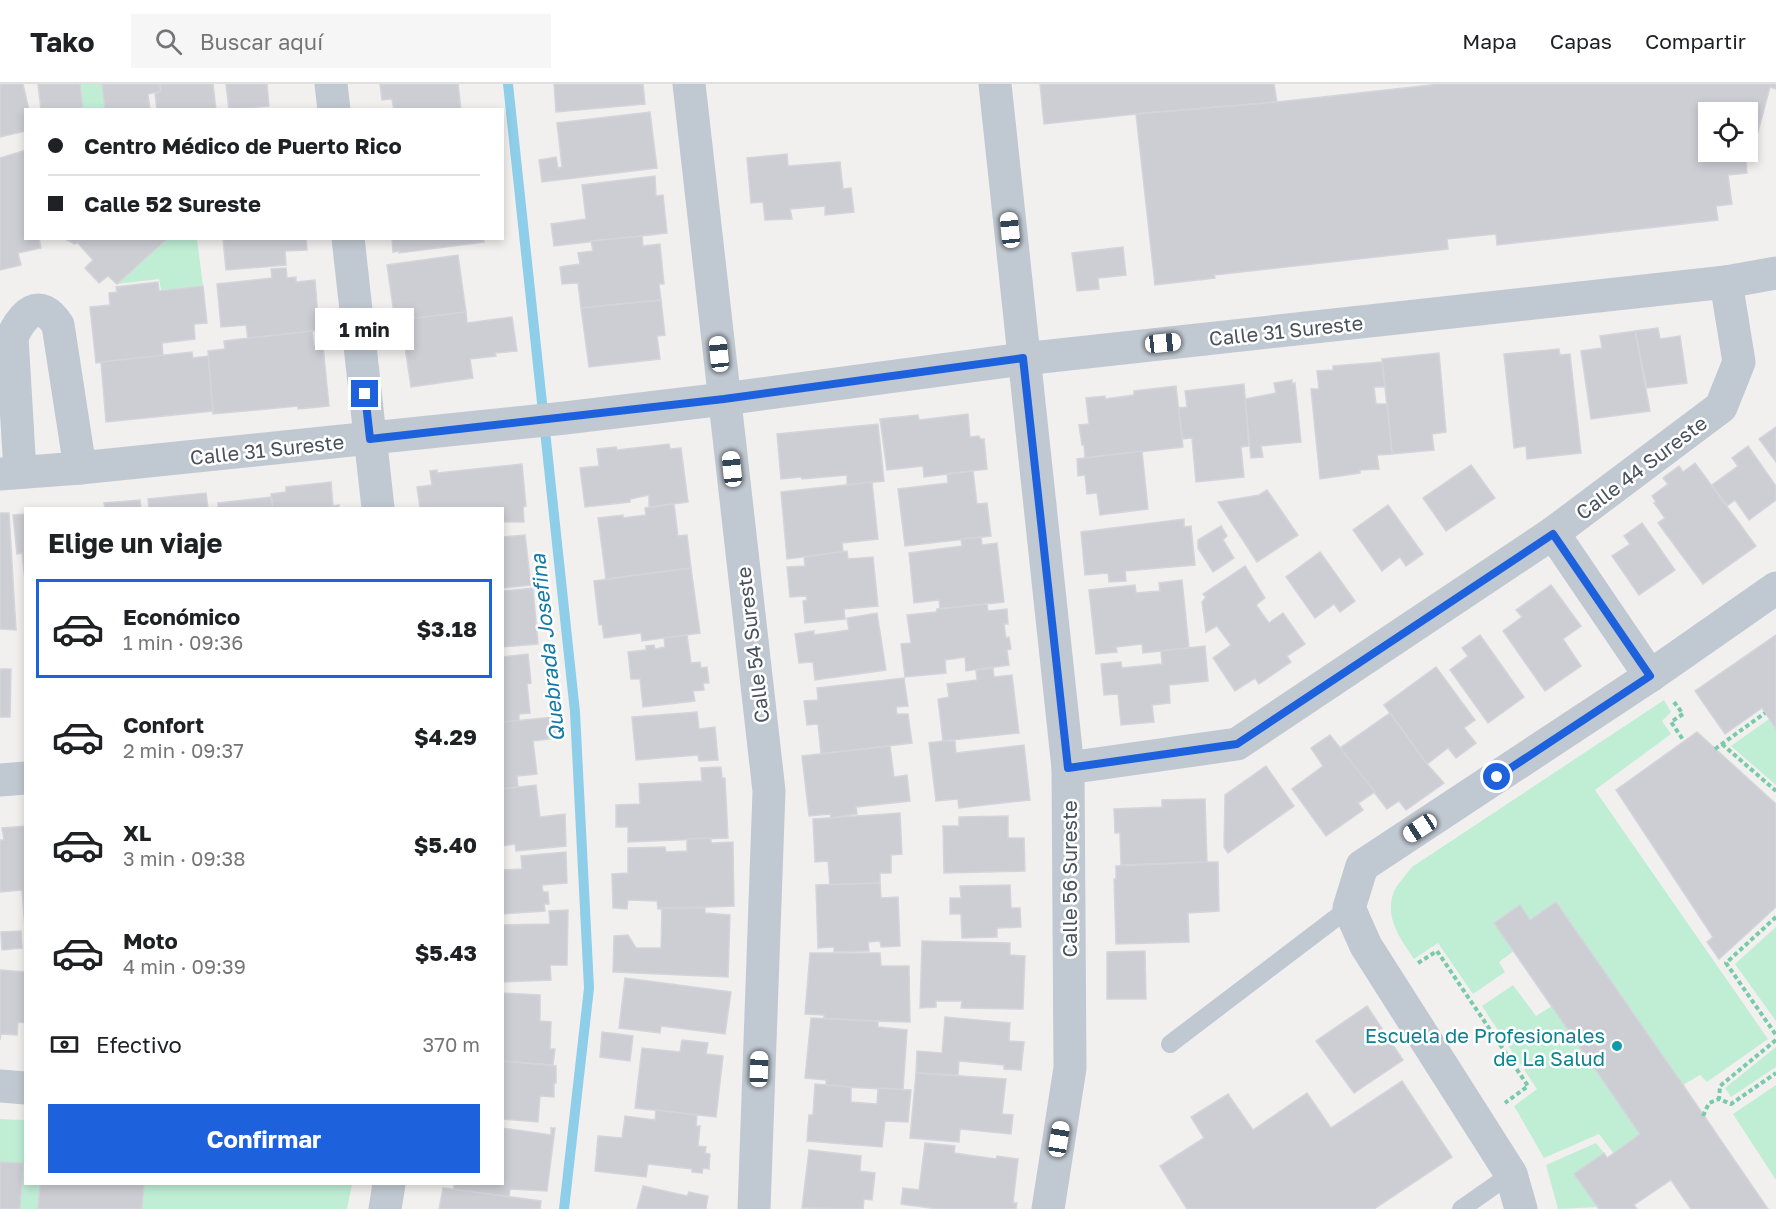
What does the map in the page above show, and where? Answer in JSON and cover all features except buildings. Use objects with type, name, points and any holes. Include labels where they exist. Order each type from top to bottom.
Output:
[{"type":"street","points":[[331,84],[334,108]]},
{"type":"street","name":"Calle 54 Sureste","points":[[689,84],[769,791],[754,1209]]},
{"type":"street","name":"Calle 56 Sureste","points":[[995,84],[1068,768],[1070,1068],[1048,1209]]},
{"type":"street","points":[[348,240],[378,507]]},
{"type":"street","name":"Calle 31 Sureste","points":[[80,468],[58,325],[51,315],[41,310],[30,311],[20,320],[12,337],[10,473],[80,468],[565,418],[724,399],[1023,358],[1726,282],[1776,273]]},
{"type":"street","name":"Calle 44 Sureste","points":[[1068,768],[1237,744],[1553,534],[1721,406],[1739,362],[1726,282]]},
{"type":"street","points":[[1553,534],[1660,687]]},
{"type":"street","points":[[1521,1209],[1511,1174],[1366,946],[1348,908],[1362,866],[1660,687],[1776,588]]},
{"type":"street","points":[[0,780],[24,778]]},
{"type":"street","points":[[0,1086],[24,1088]]},
{"type":"street","points":[[385,1209],[389,1185]]},
{"type":"lane","points":[[1170,1044],[1348,908]]},
{"type":"lane","points":[[1461,1209],[1511,1174]]},
{"type":"path","points":[[1660,687],[1683,714],[1671,722],[1684,741]]},
{"type":"path","points":[[1715,749],[1765,713]]},
{"type":"path","points":[[1722,744],[1776,791]]},
{"type":"path","points":[[1776,917],[1726,963],[1776,1035]]},
{"type":"path","points":[[1412,966],[1437,951],[1528,1086],[1505,1103],[1510,1112]]},
{"type":"path","points":[[1719,1099],[1720,1086],[1776,1040]]},
{"type":"path","points":[[1703,1116],[1709,1103],[1719,1099],[1731,1104],[1776,1074]]},
{"type":"green space","points":[[80,84],[102,84],[105,108],[83,108]]},
{"type":"green space","points":[[167,240],[197,240],[203,286],[161,290],[159,279],[117,284]]},
{"type":"green space","points":[[1664,700],[1671,712],[1662,721],[1671,734],[1595,790],[1768,1039],[1707,1082],[1700,1075],[1683,1085],[1556,902],[1530,920],[1520,905],[1494,922],[1514,951],[1499,962],[1505,972],[1473,994],[1438,943],[1414,959],[1396,929],[1391,912],[1394,891],[1412,867]]},
{"type":"green space","points":[[1769,719],[1776,729],[1776,785],[1731,746]]},
{"type":"green space","points":[[1776,927],[1776,1021],[1735,964]]},
{"type":"green space","points":[[1513,985],[1536,1016],[1552,1006],[1640,1134],[1614,1154],[1599,1134],[1544,1158],[1514,1106],[1537,1089],[1482,1006]]},
{"type":"green space","points":[[1776,1047],[1776,1067],[1731,1097],[1725,1088]]},
{"type":"green space","points":[[1776,1085],[1776,1180],[1733,1114]]},
{"type":"green space","points":[[0,1119],[24,1120],[24,1185],[352,1185],[347,1209],[0,1209]]},
{"type":"green space","points":[[1596,1143],[1604,1153],[1574,1174],[1598,1207],[1558,1209],[1546,1165]]},
{"type":"waterway","name":"Quebrada Josefina","points":[[508,84],[575,712],[589,988],[564,1209]]},
{"type":"place","name":"Escuela de Profesionales de La Salud","points":[[1617,1046]]},
{"type":"route","points":[[365,394],[370,439],[724,399],[1023,358],[1068,768],[1237,744],[1553,534],[1650,676],[1497,777]]}]
